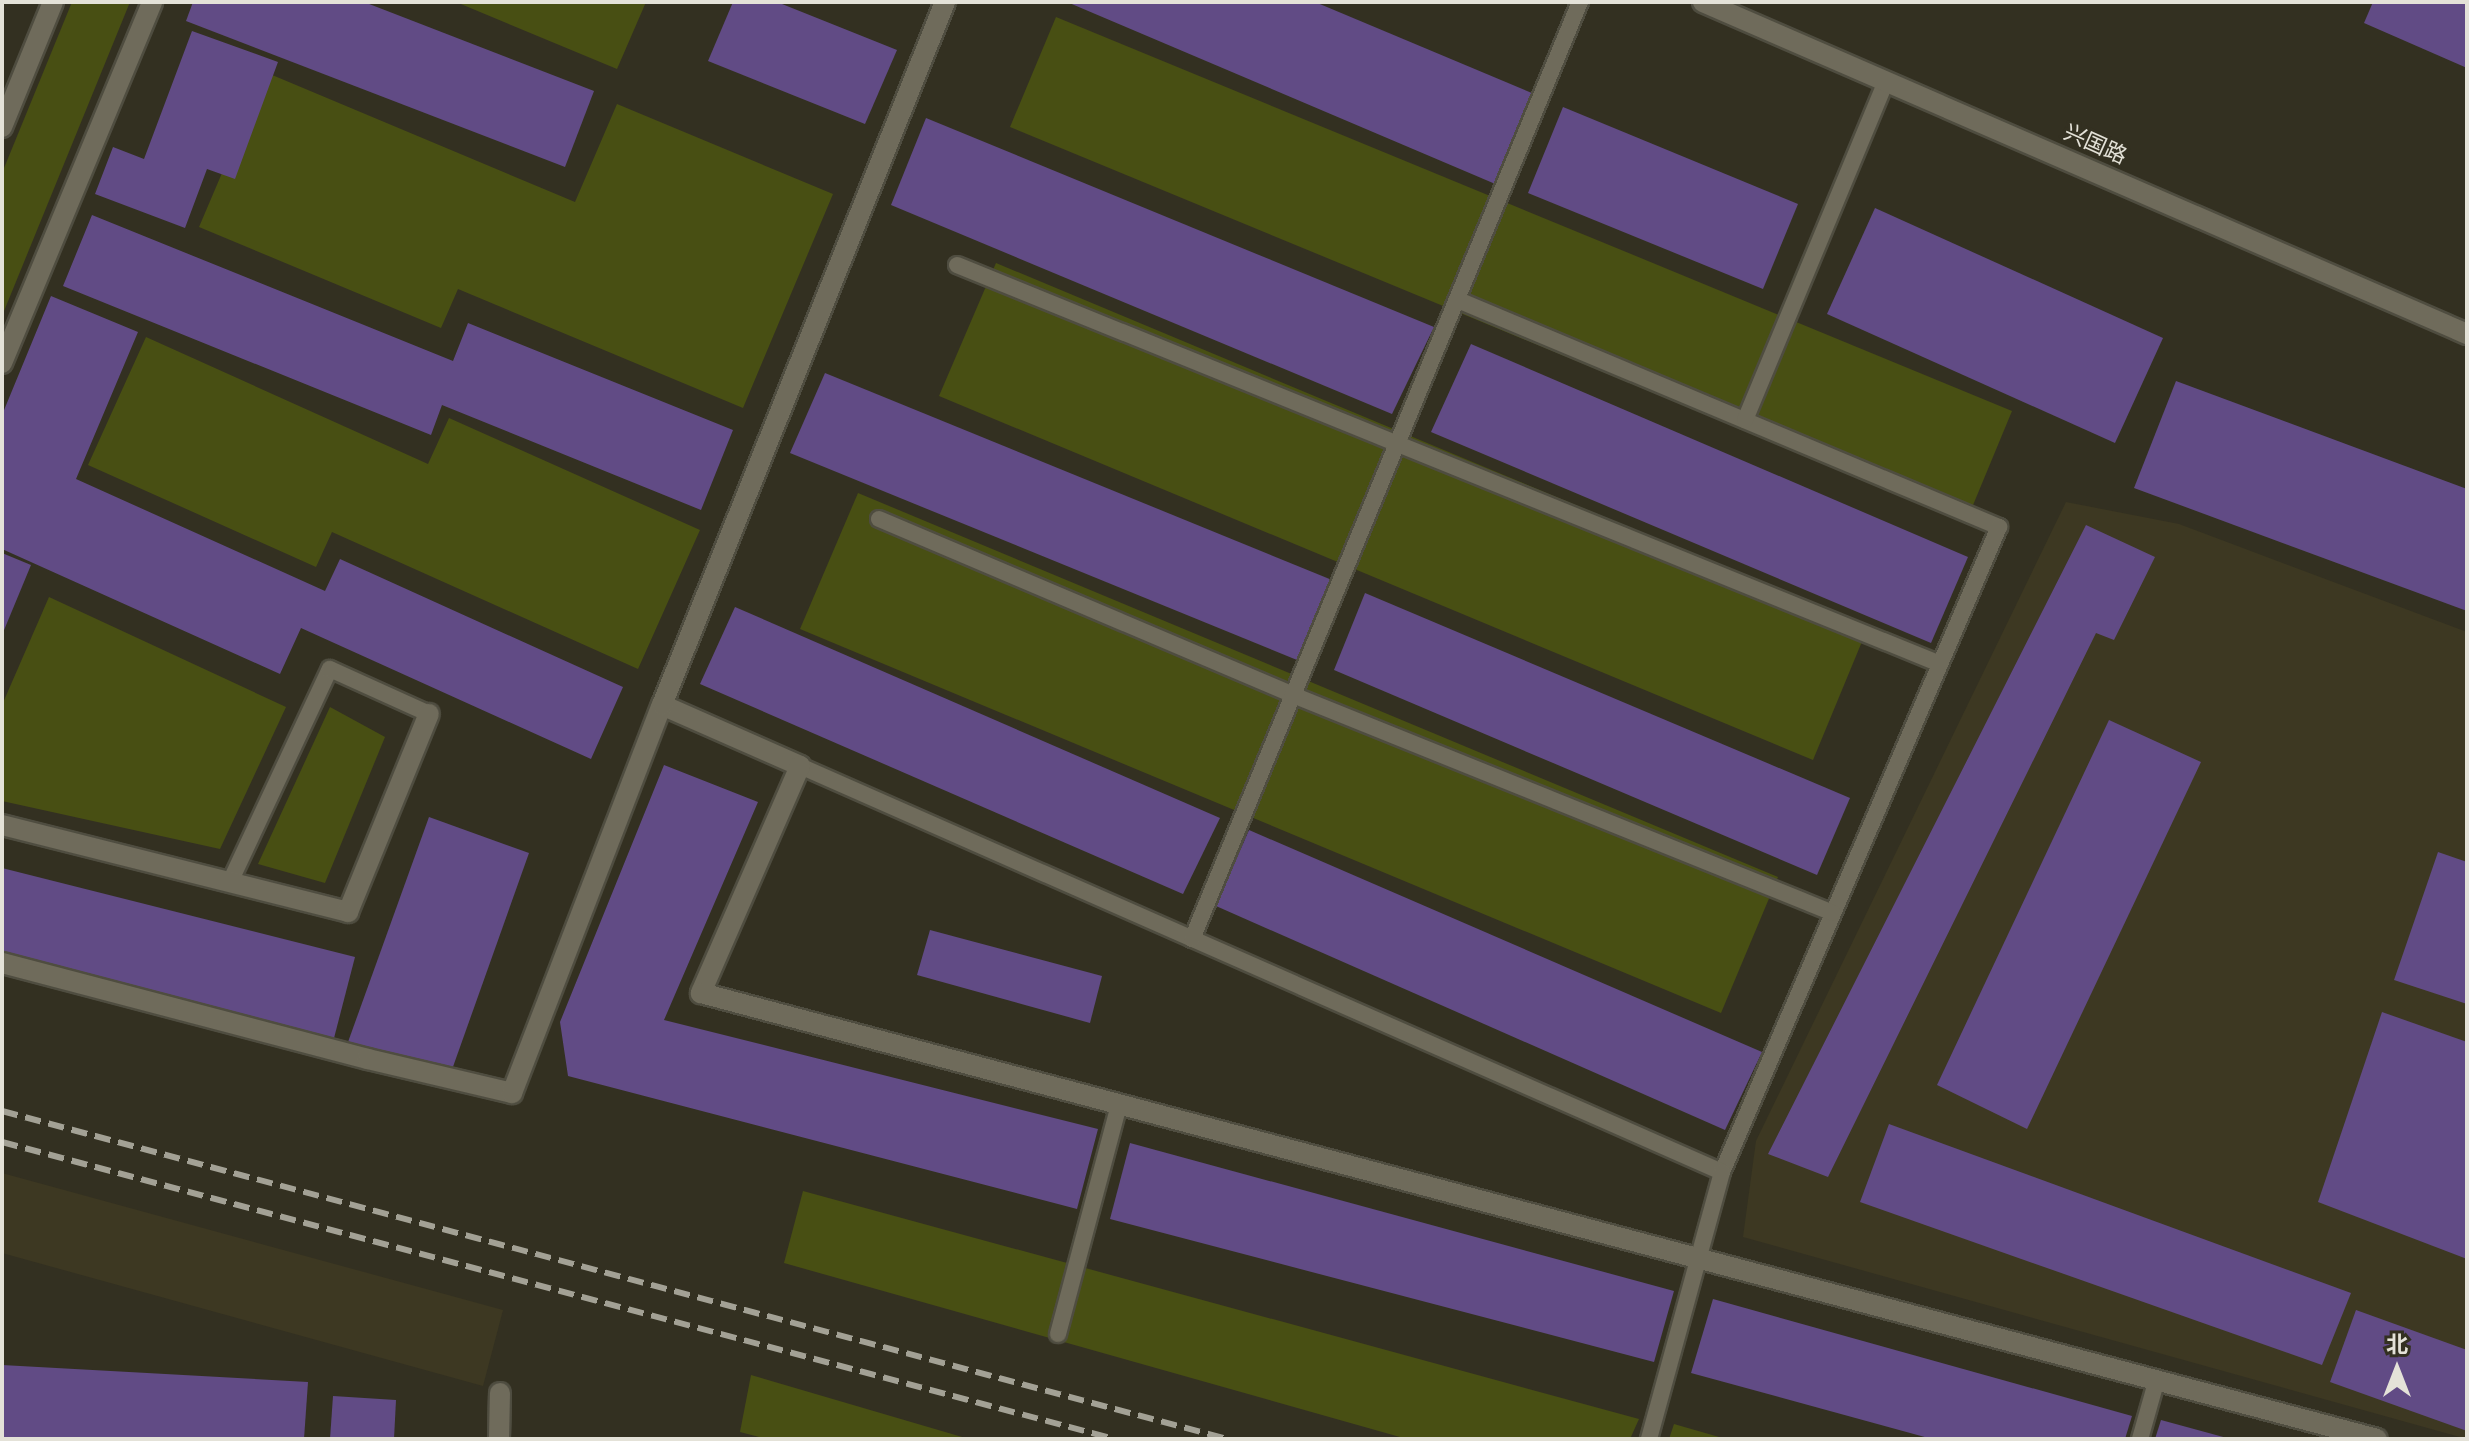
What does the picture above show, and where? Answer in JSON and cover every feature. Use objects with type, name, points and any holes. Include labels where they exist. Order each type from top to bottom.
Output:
[{"type":"street","points":[[2,127],[53,2]]},
{"type":"street","points":[[2,363],[152,2]]},
{"type":"street","points":[[2,963],[368,1059],[512,1093],[662,705],[945,2]]},
{"type":"street","name":"兴国路","points":[[1703,2],[2467,334]]},
{"type":"street","points":[[662,705],[800,766],[701,993],[2377,1439]]},
{"type":"street","points":[[2,825],[348,912],[429,714]]},
{"type":"street","points":[[499,1439],[500,1393]]},
{"type":"lane","points":[[1192,939],[1580,2]]},
{"type":"lane","points":[[1745,420],[1886,81]]},
{"type":"lane","points":[[957,265],[1940,664]]},
{"type":"lane","points":[[1458,300],[1999,527],[1722,1172],[1696,1257],[1649,1439]]},
{"type":"lane","points":[[879,519],[1293,695],[1833,913]]},
{"type":"lane","points":[[230,882],[330,669],[429,714]]},
{"type":"lane","points":[[800,766],[1722,1172]]},
{"type":"lane","points":[[1058,1334],[1119,1104]]},
{"type":"lane","points":[[2140,1439],[2157,1379]]},
{"type":"shaded area","points":[[2066,502],[2179,524],[2467,632],[2467,1439],[1743,1237],[1756,1141]]},
{"type":"shaded area","points":[[2,1173],[503,1310],[483,1386],[2,1253]]},
{"type":"green space","points":[[72,2],[130,2],[2,316],[2,173]]},
{"type":"green space","points":[[456,2],[646,2],[617,69]]},
{"type":"green space","points":[[1056,17],[2012,411],[1966,522],[1010,127]]},
{"type":"green space","points":[[265,72],[575,202],[617,104],[833,194],[743,408],[458,289],[441,328],[199,227]]},
{"type":"green space","points":[[996,263],[1868,627],[1813,760],[939,396]]},
{"type":"green space","points":[[146,337],[428,464],[449,418],[700,530],[638,669],[332,532],[316,567],[88,465]]},
{"type":"green space","points":[[858,493],[1778,877],[1721,1013],[800,629]]},
{"type":"green space","points":[[49,597],[286,707],[220,849],[2,801],[2,705]]},
{"type":"green space","points":[[330,707],[385,737],[325,883],[258,864]]},
{"type":"green space","points":[[803,1191],[1639,1419],[1630,1439],[1407,1439],[784,1263]]},
{"type":"green space","points":[[751,1375],[969,1439],[767,1439],[740,1432]]},
{"type":"green space","points":[[1674,1424],[1726,1439],[1669,1439]]},
{"type":"building","points":[[193,2],[364,2],[594,91],[565,167],[186,21]]},
{"type":"building","points":[[733,2],[777,2],[897,50],[865,124],[708,61]]},
{"type":"building","points":[[1067,2],[1315,2],[1539,96],[1500,186]]},
{"type":"building","points":[[2373,2],[2467,2],[2467,68],[2364,23]]},
{"type":"building","points":[[192,31],[278,62],[235,179],[207,169],[185,228],[95,194],[113,147],[144,159]]},
{"type":"building","points":[[1563,107],[1798,204],[1763,289],[1528,193]]},
{"type":"building","points":[[926,118],[1434,327],[1392,414],[891,205]]},
{"type":"building","points":[[1875,208],[2163,338],[2115,443],[1827,314]]},
{"type":"building","points":[[92,215],[453,361],[468,323],[733,430],[701,510],[442,405],[431,435],[63,286]]},
{"type":"building","points":[[51,296],[138,332],[76,479],[325,591],[340,559],[623,687],[591,759],[301,628],[280,674],[2,549],[2,415]]},
{"type":"building","points":[[1471,344],[1968,557],[1931,643],[1431,432]]},
{"type":"building","points":[[825,373],[1332,580],[1297,660],[790,453]]},
{"type":"building","points":[[2176,381],[2467,489],[2467,611],[2134,488]]},
{"type":"building","points":[[2086,525],[2155,557],[2114,640],[2096,633],[1828,1177],[1768,1154]]},
{"type":"building","points":[[2,553],[31,565],[2,635]]},
{"type":"building","points":[[1365,593],[1850,798],[1817,875],[1334,670]]},
{"type":"building","points":[[735,607],[1220,818],[1183,894],[700,684]]},
{"type":"building","points":[[2109,720],[2201,762],[2027,1129],[1937,1085]]},
{"type":"building","points":[[664,765],[758,802],[664,1020],[1098,1129],[1077,1209],[568,1076],[560,1022]]},
{"type":"building","points":[[429,817],[529,853],[449,1078],[348,1042]]},
{"type":"building","points":[[1249,830],[1762,1052],[1725,1130],[1216,906]]},
{"type":"building","points":[[2438,852],[2467,862],[2467,1004],[2394,980]]},
{"type":"building","points":[[2,868],[355,957],[333,1042],[2,959]]},
{"type":"building","points":[[930,930],[1102,976],[1090,1023],[917,975]]},
{"type":"building","points":[[2382,1012],[2467,1042],[2467,1259],[2318,1202]]},
{"type":"building","points":[[1889,1124],[2351,1293],[2322,1365],[1860,1202]]},
{"type":"building","points":[[1130,1143],[1674,1291],[1654,1362],[1110,1219]]},
{"type":"building","points":[[1713,1299],[2132,1416],[2125,1439],[1932,1439],[1691,1373]]},
{"type":"building","points":[[2356,1310],[2467,1350],[2467,1431],[2330,1382]]},
{"type":"building","points":[[2,1365],[308,1382],[304,1439],[2,1439]]},
{"type":"building","points":[[333,1396],[396,1400],[394,1439],[330,1439]]},
{"type":"building","points":[[2161,1420],[2227,1438],[2227,1439],[2155,1439]]},
{"type":"railway","points":[[2,1111],[1227,1439]]},
{"type":"railway","points":[[2,1142],[1114,1439]]}]
